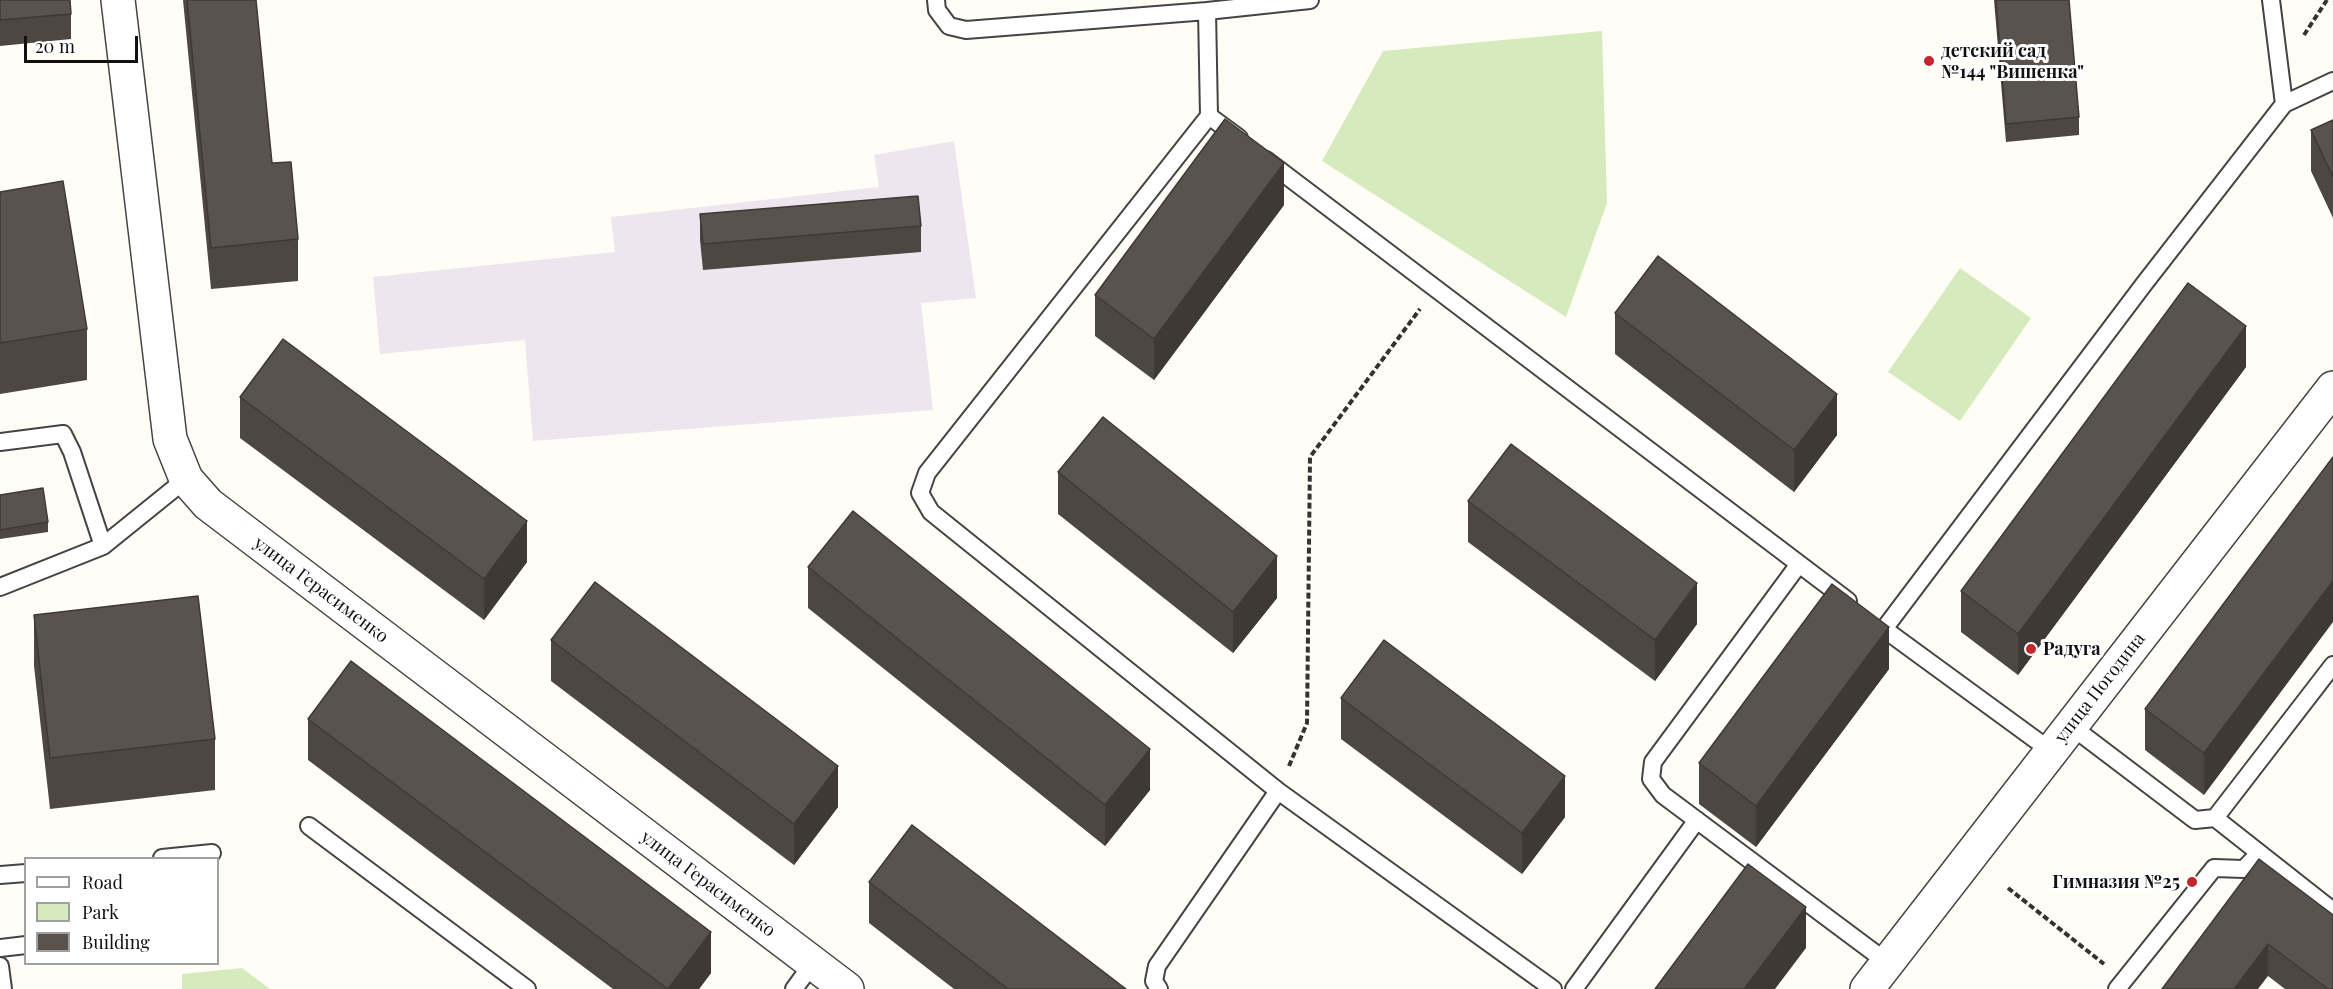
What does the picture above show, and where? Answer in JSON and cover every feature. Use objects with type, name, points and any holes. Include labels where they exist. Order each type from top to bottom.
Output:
[{"type":"street","name":"улица Герасименко","points":[[118,0],[170,439],[186,479],[208,504],[847,989]]},
{"type":"street","name":"улица Погодина","points":[[1868,989],[2333,388]]},
{"type":"lane","points":[[936,0],[937,10],[949,26],[966,30],[1207,11],[1310,0]]},
{"type":"lane","points":[[2271,0],[2284,104]]},
{"type":"lane","points":[[1207,11],[1209,116],[927,473],[920,493],[931,512],[1278,791],[1553,989]]},
{"type":"lane","points":[[1875,622],[2137,294],[2284,104],[2333,81]]},
{"type":"lane","points":[[1209,116],[1875,622],[2194,820],[2215,818],[2333,911]]},
{"type":"lane","points":[[0,442],[63,434],[72,452],[103,546]]},
{"type":"lane","points":[[0,587],[103,546],[186,479]]},
{"type":"lane","points":[[1799,564],[1653,762],[1652,779],[1663,795],[1888,963]]},
{"type":"lane","points":[[2215,818],[2333,665]]},
{"type":"lane","points":[[1159,989],[1154,981],[1156,966],[1278,791]]},
{"type":"lane","points":[[1574,989],[1697,820]]},
{"type":"lane","points":[[309,826],[527,989]]},
{"type":"lane","points":[[172,857],[212,853]]},
{"type":"lane","points":[[2121,985],[2214,868],[2244,869],[2259,853]]},
{"type":"lane","points":[[0,876],[24,873]]},
{"type":"lane","points":[[0,948],[24,945]]},
{"type":"lane","points":[[794,989],[813,963]]},
{"type":"lane","points":[[0,966],[3,989]]},
{"type":"path","points":[[1278,791],[1307,723],[1310,457],[1435,288]]},
{"type":"path","points":[[2008,888],[2121,985]]},
{"type":"shaded area","points":[[954,141],[976,298],[921,303],[933,410],[533,441],[525,340],[380,354],[373,277],[615,252],[611,217],[879,187],[874,155]]},
{"type":"green space","points":[[1602,31],[1607,203],[1566,317],[1322,161],[1383,51]]},
{"type":"green space","points":[[1960,268],[2031,318],[1960,421],[1888,372]]},
{"type":"green space","points":[[242,968],[270,989],[182,989],[182,974]]},
{"type":"building","points":[[0,0],[70,0],[71,14],[0,20]]},
{"type":"building","points":[[187,0],[256,0],[272,163],[291,162],[298,239],[211,248]]},
{"type":"building","points":[[1996,0],[2069,0],[2079,117],[2006,124]]},
{"type":"building","points":[[1225,119],[1284,163],[1154,339],[1095,295]]},
{"type":"building","points":[[2333,120],[2333,177],[2311,130]]},
{"type":"building","points":[[63,181],[87,329],[0,343],[0,192]]},
{"type":"building","points":[[918,196],[921,226],[703,244],[700,214]]},
{"type":"building","points":[[1658,256],[1837,394],[1794,450],[1615,313]]},
{"type":"building","points":[[2188,283],[2246,326],[2018,634],[1961,591]]},
{"type":"building","points":[[283,339],[527,521],[484,579],[240,397]]},
{"type":"building","points":[[1103,417],[1277,556],[1233,612],[1058,472]]},
{"type":"building","points":[[1511,444],[1697,583],[1655,640],[1468,501]]},
{"type":"building","points":[[2333,457],[2333,581],[2204,753],[2145,709]]},
{"type":"building","points":[[43,488],[48,522],[0,530],[0,495]]},
{"type":"building","points":[[853,511],[1150,749],[1105,805],[808,567]]},
{"type":"building","points":[[595,582],[838,766],[794,824],[551,640]]},
{"type":"building","points":[[1832,584],[1889,627],[1756,806],[1699,763]]},
{"type":"building","points":[[198,596],[215,739],[50,758],[34,615]]},
{"type":"building","points":[[1384,640],[1565,776],[1522,833],[1341,698]]},
{"type":"building","points":[[351,661],[711,932],[668,989],[308,719]]},
{"type":"building","points":[[912,825],[1126,989],[1008,989],[869,882]]},
{"type":"building","points":[[2259,859],[2333,915],[2333,989],[2328,989],[2268,944],[2234,989],[2162,989]]},
{"type":"building","points":[[1748,864],[1806,907],[1744,989],[1655,989]]},
{"type":"place","name":"детский сад №144 \"Вишенка\"","points":[[1929,61]]},
{"type":"place","name":"Радуга","points":[[2031,649]]},
{"type":"place","name":"Гимназия №25","points":[[2192,882]]}]
